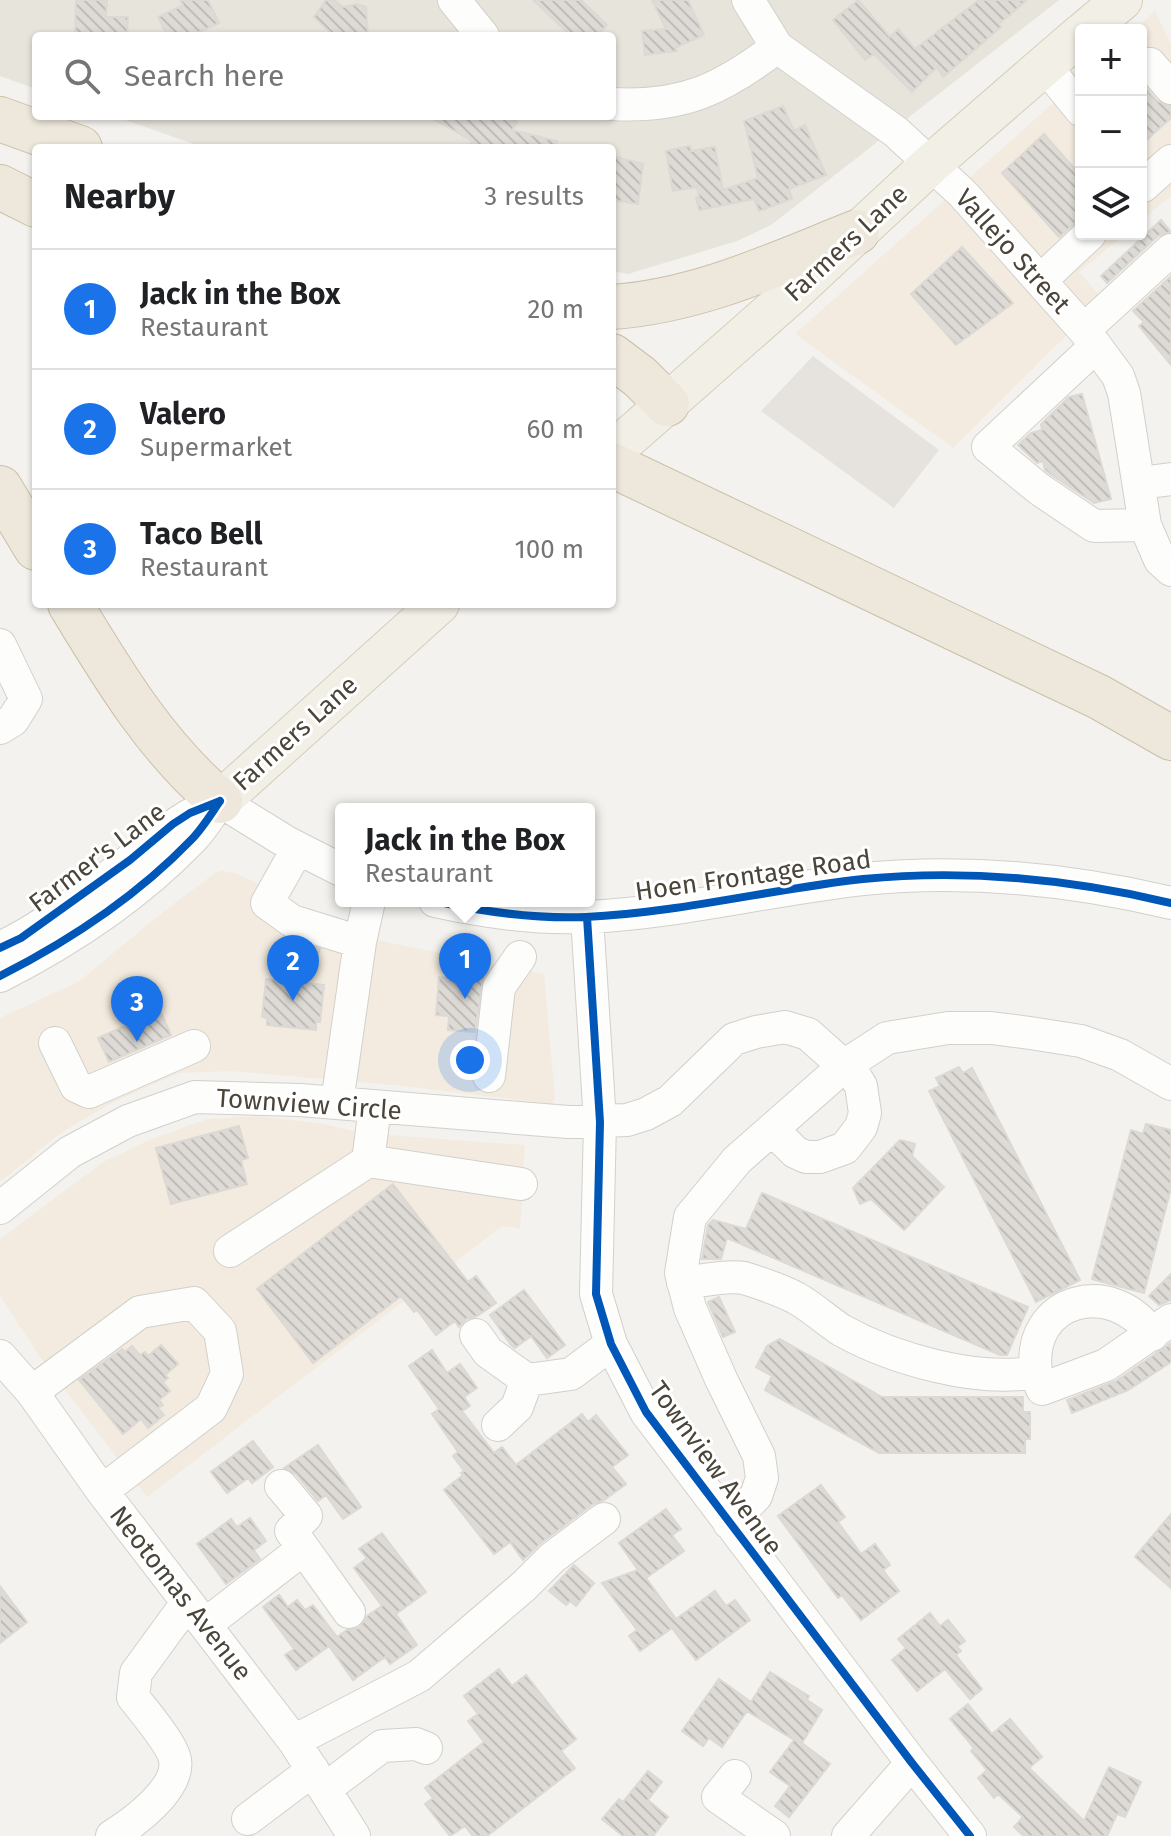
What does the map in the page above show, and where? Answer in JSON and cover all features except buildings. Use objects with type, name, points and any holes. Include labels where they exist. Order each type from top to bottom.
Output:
[{"type":"highway","points":[[0,119],[69,144]]},
{"type":"highway","points":[[0,187],[32,203]]},
{"type":"highway","points":[[616,307],[661,302],[709,290],[857,232]]},
{"type":"highway","points":[[616,359],[667,404]]},
{"type":"highway","points":[[616,467],[1099,697],[1171,738]]},
{"type":"highway","points":[[0,488],[32,541]]},
{"type":"highway","points":[[72,608],[143,717],[177,759],[220,801]]},
{"type":"main road","points":[[1093,24],[1122,0]]},
{"type":"main road","name":"Farmers Lane","points":[[616,449],[788,297],[931,164],[1075,39]]},
{"type":"main road","name":"Farmers Lane","points":[[220,801],[435,608]]},
{"type":"street","points":[[454,0],[480,32]]},
{"type":"street","name":"Vallejo Street","points":[[748,0],[777,47],[896,132],[963,194],[1090,338],[1118,376],[1155,481],[1145,525],[1160,560],[1171,570]]},
{"type":"street","points":[[616,104],[646,106],[683,99],[719,87],[745,72],[777,47]]},
{"type":"street","points":[[1147,64],[1171,88]]},
{"type":"street","points":[[1045,66],[1075,103]]},
{"type":"street","points":[[1147,181],[1171,161]]},
{"type":"street","points":[[1041,280],[1084,240]]},
{"type":"street","points":[[1145,525],[1094,526],[1039,489],[988,447],[1171,250]]},
{"type":"street","points":[[0,645],[26,699],[13,720],[0,728]]},
{"type":"street","points":[[220,801],[335,867]]},
{"type":"street","name":"Farmer's Lane","points":[[0,948],[21,938],[130,860],[173,824],[190,813],[220,801]]},
{"type":"street","name":"Farmers Lane","points":[[0,976],[77,934],[129,894],[191,840],[220,801]]},
{"type":"street","points":[[298,848],[267,903],[292,921],[360,942]]},
{"type":"street","name":"Hoen Frontage Road","points":[[471,907],[520,915],[587,917],[833,883],[929,875],[1069,883],[1171,903]]},
{"type":"street","points":[[337,1103],[368,907]]},
{"type":"street","name":"Townview Avenue","points":[[587,917],[600,1122],[596,1294],[611,1344],[646,1412],[970,1836]]},
{"type":"street","points":[[489,1076],[499,987],[520,957]]},
{"type":"street","name":"Townview Circle","points":[[0,1208],[70,1152],[128,1121],[195,1097],[300,1100],[528,1120],[627,1120],[658,1109],[670,1101],[734,1039],[785,1027],[808,1034],[844,1066],[857,1079],[865,1100],[861,1127],[845,1148],[820,1157],[806,1157],[795,1152],[773,1130]]},
{"type":"street","points":[[729,1523],[756,1496],[762,1478],[759,1456],[690,1308],[681,1273],[690,1217],[737,1160],[844,1066],[887,1038],[948,1028],[991,1028],[1081,1041],[1120,1055],[1171,1084]]},
{"type":"street","points":[[55,1043],[76,1086],[89,1092],[194,1046]]},
{"type":"street","points":[[368,1161],[375,1107]]},
{"type":"street","points":[[230,1251],[368,1161],[521,1184]]},
{"type":"street","points":[[683,1283],[741,1277],[794,1297],[841,1329],[897,1357],[947,1368],[998,1374],[1036,1372]]},
{"type":"street","points":[[1097,1300],[1115,1303],[1131,1311],[1144,1323],[1162,1327],[1106,1365],[1042,1389],[1036,1372],[1036,1352],[1049,1320],[1063,1309],[1079,1302],[1097,1300]]},
{"type":"street","points":[[32,1392],[140,1312],[194,1303],[220,1331],[227,1374],[211,1408],[102,1491]]},
{"type":"street","points":[[476,1335],[488,1352],[527,1380],[571,1374],[611,1344]]},
{"type":"street","name":"Neotomas Avenue","points":[[0,1356],[32,1392],[102,1491],[294,1741],[354,1836]]},
{"type":"street","points":[[498,1425],[517,1407],[527,1380]]},
{"type":"street","points":[[281,1486],[306,1516],[291,1531],[349,1612]]},
{"type":"street","points":[[294,1741],[419,1676],[552,1558],[604,1519]]},
{"type":"street","points":[[112,1836],[160,1797],[173,1778],[175,1759],[133,1697],[136,1673],[196,1614],[303,1549]]},
{"type":"street","points":[[248,1819],[382,1746],[416,1744],[426,1748]]},
{"type":"street","points":[[848,1836],[912,1763]]},
{"type":"street","points":[[719,1796],[774,1836]]},
{"type":"shaded area","points":[[0,0],[1059,0],[771,225],[737,241],[628,274],[616,272],[616,144],[194,144],[125,120],[616,120],[616,32],[32,32],[32,88],[0,76]]},
{"type":"shaded area","points":[[1155,11],[1171,44],[1171,196],[1147,216],[1147,24],[1141,24]]},
{"type":"shaded area","points":[[1075,83],[1075,240],[1118,240],[1079,272],[1103,299],[953,448],[795,334]]},
{"type":"shaded area","points":[[813,356],[939,450],[894,508],[761,411]]},
{"type":"shaded area","points":[[222,871],[254,882],[303,912],[381,941],[544,974],[555,1099],[552,1104],[403,1086],[230,1071],[179,1073],[112,1103],[62,1132],[0,1182],[0,1018],[78,982],[168,908]]},
{"type":"shaded area","points":[[256,1116],[324,1124],[362,1133],[525,1145],[520,1229],[502,1226],[147,1497],[40,1357],[0,1296],[0,1239],[105,1161],[149,1140],[207,1119]]},
{"type":"cycle path","points":[[0,948],[21,938],[130,860],[173,824],[190,813],[220,801]]},
{"type":"cycle path","points":[[0,976],[76,933],[125,899],[191,840],[220,801]]},
{"type":"cycle path","points":[[467,907],[548,917],[620,915],[863,879],[940,875],[1056,882],[1171,903]]},
{"type":"cycle path","points":[[587,917],[600,1122],[596,1294],[611,1344],[646,1412],[970,1836]]},
{"type":"place","name":"Jack in the Box","points":[[465,999]]},
{"type":"place","name":"Valero","points":[[293,1001]]},
{"type":"place","name":"Taco Bell","points":[[137,1042]]}]
